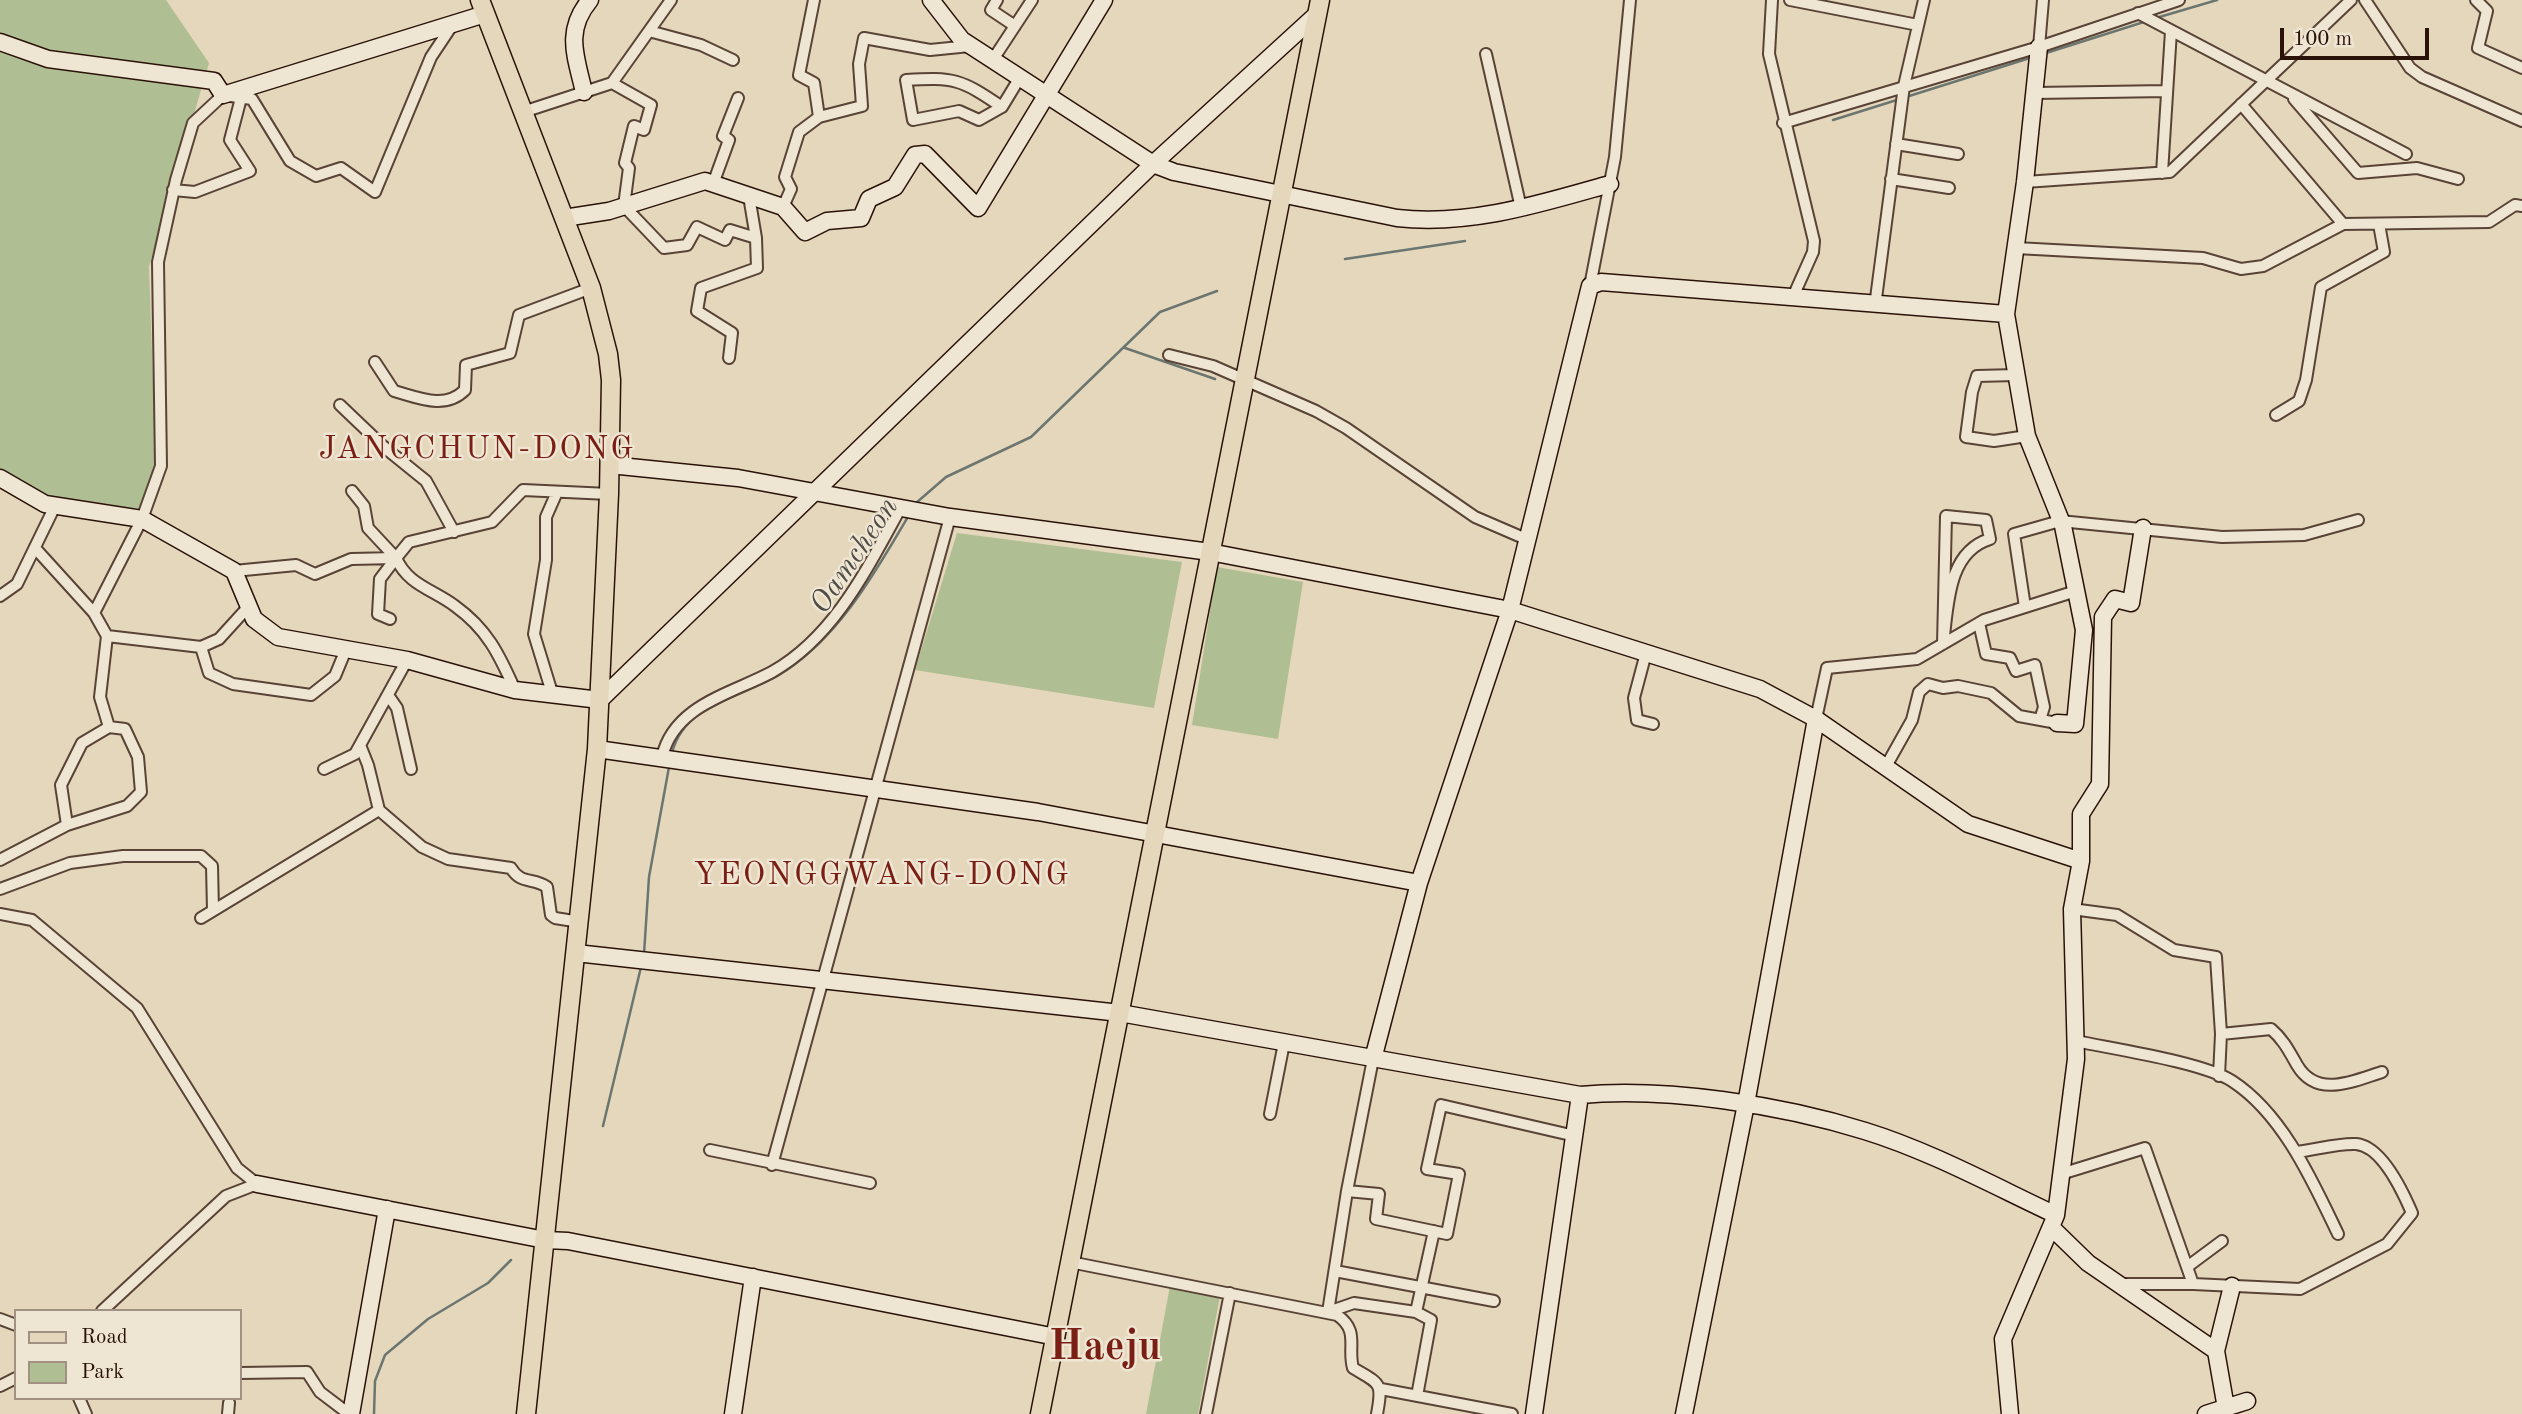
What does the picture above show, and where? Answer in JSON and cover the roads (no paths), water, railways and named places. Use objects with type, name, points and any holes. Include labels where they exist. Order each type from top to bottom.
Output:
[{"type":"main road","points":[[482,7],[591,288],[608,354],[611,380],[609,494],[597,749],[526,1414]]},
{"type":"main road","points":[[1040,1414],[1318,8]]},
{"type":"street","points":[[584,92],[573,41],[578,14],[590,0]]},
{"type":"street","points":[[523,112],[612,83],[671,0]]},
{"type":"street","points":[[814,0],[799,75],[814,83],[819,117]]},
{"type":"street","points":[[931,0],[962,40],[970,46],[1153,164],[1174,172],[1425,221],[1474,218],[1610,184]]},
{"type":"street","points":[[997,0],[991,10],[1015,26]]},
{"type":"street","points":[[992,61],[1032,0]]},
{"type":"street","points":[[564,218],[624,206],[705,181],[783,207],[805,232],[827,221],[861,218],[869,199],[895,187],[915,155],[925,154],[978,208],[1104,0]]},
{"type":"street","points":[[1328,1312],[1347,1191],[1373,1059],[1419,883],[1510,610],[1590,286],[1610,184],[1630,0]]},
{"type":"street","points":[[1772,0],[1769,54],[1783,123],[1814,241],[1813,252],[1792,299]]},
{"type":"street","points":[[1790,0],[1918,25]]},
{"type":"street","points":[[1875,306],[1904,86],[1924,0]]},
{"type":"street","points":[[1885,768],[1912,720],[1919,692],[1927,684],[1943,688],[1965,687],[1991,693],[2019,716],[2075,724],[2084,630],[2060,521],[2027,436],[2006,314],[2025,182],[2043,0]]},
{"type":"street","points":[[1783,123],[1904,86],[2039,52],[2179,0]]},
{"type":"street","points":[[2025,182],[2170,172],[2351,0]]},
{"type":"street","points":[[2365,0],[2410,68],[2422,77],[2522,121]]},
{"type":"street","points":[[2476,0],[2487,11],[2478,48],[2522,68]]},
{"type":"street","points":[[94,613],[142,519],[161,466],[158,262],[173,190],[193,123],[223,95],[453,24],[482,7]]},
{"type":"street","points":[[234,571],[254,619],[278,637],[347,647],[407,660],[515,690],[600,700],[1153,164],[1318,8]]},
{"type":"street","points":[[2138,13],[2406,154]]},
{"type":"street","points":[[0,42],[48,59],[214,81],[223,95],[252,99],[290,161],[316,176],[341,168],[375,192],[431,57],[453,24]]},
{"type":"street","points":[[649,31],[701,45],[733,60]]},
{"type":"street","points":[[2162,173],[2171,31]]},
{"type":"street","points":[[783,207],[790,189],[785,177],[799,132],[819,117],[862,106],[859,64],[864,38],[930,50],[970,46]]},
{"type":"street","points":[[1486,54],[1521,208]]},
{"type":"street","points":[[1002,107],[979,91],[948,77],[906,80],[913,120],[959,111],[979,120],[1002,107],[1019,79]]},
{"type":"street","points":[[612,83],[651,105],[644,130],[634,126],[625,163],[629,168],[624,206]]},
{"type":"street","points":[[2035,93],[2167,91]]},
{"type":"street","points":[[2290,94],[2358,173],[2417,168],[2458,179]]},
{"type":"street","points":[[173,190],[195,192],[250,171],[230,140],[241,98]]},
{"type":"street","points":[[713,184],[729,140],[723,136],[738,98]]},
{"type":"street","points":[[2241,104],[2343,224]]},
{"type":"street","points":[[1896,144],[1958,154]]},
{"type":"street","points":[[1891,179],[1949,188]]},
{"type":"street","points":[[729,358],[732,333],[697,311],[701,288],[757,268],[756,238],[749,196]]},
{"type":"street","points":[[2016,248],[2203,258],[2241,269],[2263,266],[2343,224],[2489,222],[2515,205],[2522,206]]},
{"type":"street","points":[[624,206],[664,248],[687,245],[697,227],[725,240],[730,230],[756,238]]},
{"type":"street","points":[[2276,415],[2299,401],[2306,380],[2321,287],[2384,252],[2379,224]]},
{"type":"street","points":[[1590,286],[1601,282],[1875,306],[2006,314]]},
{"type":"street","points":[[375,362],[394,391],[434,402],[455,400],[466,390],[466,365],[510,353],[519,316],[591,288]]},
{"type":"street","points":[[1169,355],[1213,366],[1316,411],[1346,428],[1475,517],[1526,539]]},
{"type":"street","points":[[2017,375],[1977,376],[1966,437],[1994,441],[2027,436]]},
{"type":"street","points":[[340,405],[426,481],[454,532]]},
{"type":"street","points":[[610,464],[738,478],[921,513],[1210,552],[1510,610],[1760,689],[1816,719],[1969,824],[2081,861]]},
{"type":"street","points":[[0,478],[45,505],[142,519],[234,571],[296,565],[315,574],[351,559],[396,558]]},
{"type":"street","points":[[390,619],[378,614],[380,579],[409,542],[492,522],[523,490],[609,494]]},
{"type":"street","points":[[352,491],[364,506],[368,528],[396,558],[403,574],[456,607],[494,643],[515,690]]},
{"type":"street","points":[[553,696],[534,634],[546,560],[546,517],[557,492]]},
{"type":"street","points":[[0,596],[17,584],[55,506]]},
{"type":"street","points":[[670,758],[666,740],[676,727],[710,699],[773,671],[816,638],[859,584],[900,509]]},
{"type":"street","points":[[1946,516],[1986,520],[1990,539],[1978,543],[1965,554],[1952,579],[1943,643],[1946,516]]},
{"type":"street","points":[[772,1165],[820,981],[877,788],[950,517]]},
{"type":"street","points":[[2025,607],[2014,534],[2060,521],[2222,537],[2304,535],[2358,520]]},
{"type":"street","points":[[2010,1414],[2003,1339],[2053,1221],[2061,1174],[2076,1041],[2072,909],[2081,861],[2081,814],[2100,784],[2103,617],[2115,599],[2132,603],[2143,528]]},
{"type":"street","points":[[35,548],[94,613],[107,636],[100,697],[109,727]]},
{"type":"street","points":[[1684,1414],[1746,1104],[1827,668],[1917,659],[1979,623],[2076,591]]},
{"type":"street","points":[[107,636],[201,648],[219,639],[249,606]]},
{"type":"street","points":[[1979,623],[1986,654],[2010,658],[2016,671],[2035,665],[2044,707],[2040,720]]},
{"type":"street","points":[[201,648],[209,673],[233,684],[311,695],[335,676],[347,647]]},
{"type":"street","points":[[1646,653],[1634,698],[1637,720],[1653,724]]},
{"type":"street","points":[[324,769],[355,754],[407,660]]},
{"type":"street","points":[[388,695],[397,708],[411,769]]},
{"type":"street","points":[[0,860],[67,825],[127,806],[141,792],[138,757],[125,729],[109,727],[82,743],[61,785],[67,825]]},
{"type":"street","points":[[360,745],[379,810],[422,847],[448,859],[511,868],[517,877],[524,881],[541,883],[547,887],[551,915],[580,922]]},
{"type":"street","points":[[597,749],[1038,812],[1419,883]]},
{"type":"street","points":[[201,918],[379,810]]},
{"type":"street","points":[[0,889],[70,863],[123,856],[201,856],[212,866],[213,910]]},
{"type":"street","points":[[2072,909],[2118,915],[2174,950],[2216,957],[2221,1034],[2219,1076]]},
{"type":"street","points":[[0,914],[32,920],[136,1008],[237,1168],[257,1184],[545,1240],[568,1241],[1056,1337]]},
{"type":"street","points":[[576,953],[1120,1013],[1580,1095],[1627,1093],[1746,1104],[1883,1138],[2053,1221],[2088,1263],[2216,1351]]},
{"type":"street","points":[[2221,1034],[2271,1029],[2281,1038],[2300,1069],[2312,1082],[2327,1086],[2382,1072]]},
{"type":"street","points":[[2076,1041],[2191,1066],[2231,1080],[2267,1114],[2296,1152],[2338,1234]]},
{"type":"street","points":[[1270,1114],[1284,1043]]},
{"type":"street","points":[[1534,1414],[1580,1095]]},
{"type":"street","points":[[1347,1191],[1379,1194],[1376,1219],[1447,1234],[1459,1174],[1427,1168],[1441,1105],[1575,1136]]},
{"type":"street","points":[[2119,1284],[2300,1289],[2387,1244],[2412,1213],[2399,1182],[2369,1149],[2356,1144],[2296,1152]]},
{"type":"street","points":[[2061,1174],[2145,1148],[2193,1284]]},
{"type":"street","points":[[710,1150],[772,1165],[870,1183]]},
{"type":"street","points":[[104,1309],[226,1196],[257,1184]]},
{"type":"street","points":[[242,1373],[307,1372],[320,1392],[350,1414],[387,1209]]},
{"type":"street","points":[[1416,1312],[1434,1231]]},
{"type":"street","points":[[2187,1267],[2222,1241]]},
{"type":"street","points":[[1070,1262],[1328,1312],[1343,1320],[1353,1335],[1353,1368],[1378,1383],[1381,1389],[1377,1414]]},
{"type":"street","points":[[1335,1271],[1494,1301]]},
{"type":"street","points":[[733,1414],[753,1277]]},
{"type":"street","points":[[2206,1414],[2236,1407],[2216,1351],[2232,1286]]},
{"type":"street","points":[[1206,1414],[1230,1293]]},
{"type":"street","points":[[1328,1312],[1354,1303],[1416,1312],[1431,1320],[1417,1396]]},
{"type":"street","points":[[1381,1389],[1512,1414]]},
{"type":"waterway","points":[[2156,18],[2217,0]]},
{"type":"waterway","points":[[2043,54],[2147,21]]},
{"type":"waterway","points":[[1906,97],[2033,57]]},
{"type":"waterway","points":[[1833,120],[1900,99]]},
{"type":"waterway","points":[[1345,259],[1465,241]]},
{"type":"waterway","name":"Oamcheon","points":[[916,503],[946,477],[1031,437],[1160,312],[1217,291]]},
{"type":"waterway","points":[[1125,348],[1215,379]]},
{"type":"waterway","name":"Oamcheon","points":[[672,753],[678,737],[688,723],[701,713],[779,675],[819,643],[837,624],[868,582],[909,515]]},
{"type":"waterway","name":"Oamcheon","points":[[644,954],[649,877],[669,767]]},
{"type":"waterway","name":"Oamcheon","points":[[603,1126],[641,967]]},
{"type":"waterway","name":"Oamcheon","points":[[374,1414],[375,1381],[385,1355],[428,1319],[488,1283],[511,1260]]},
{"type":"district","name":"JANGCHUN-DONG","points":[[477,450]]},
{"type":"district","name":"YEONGGWANG-DONG","points":[[882,876]]},
{"type":"district","name":"Haeju","points":[[1105,1348]]}]
